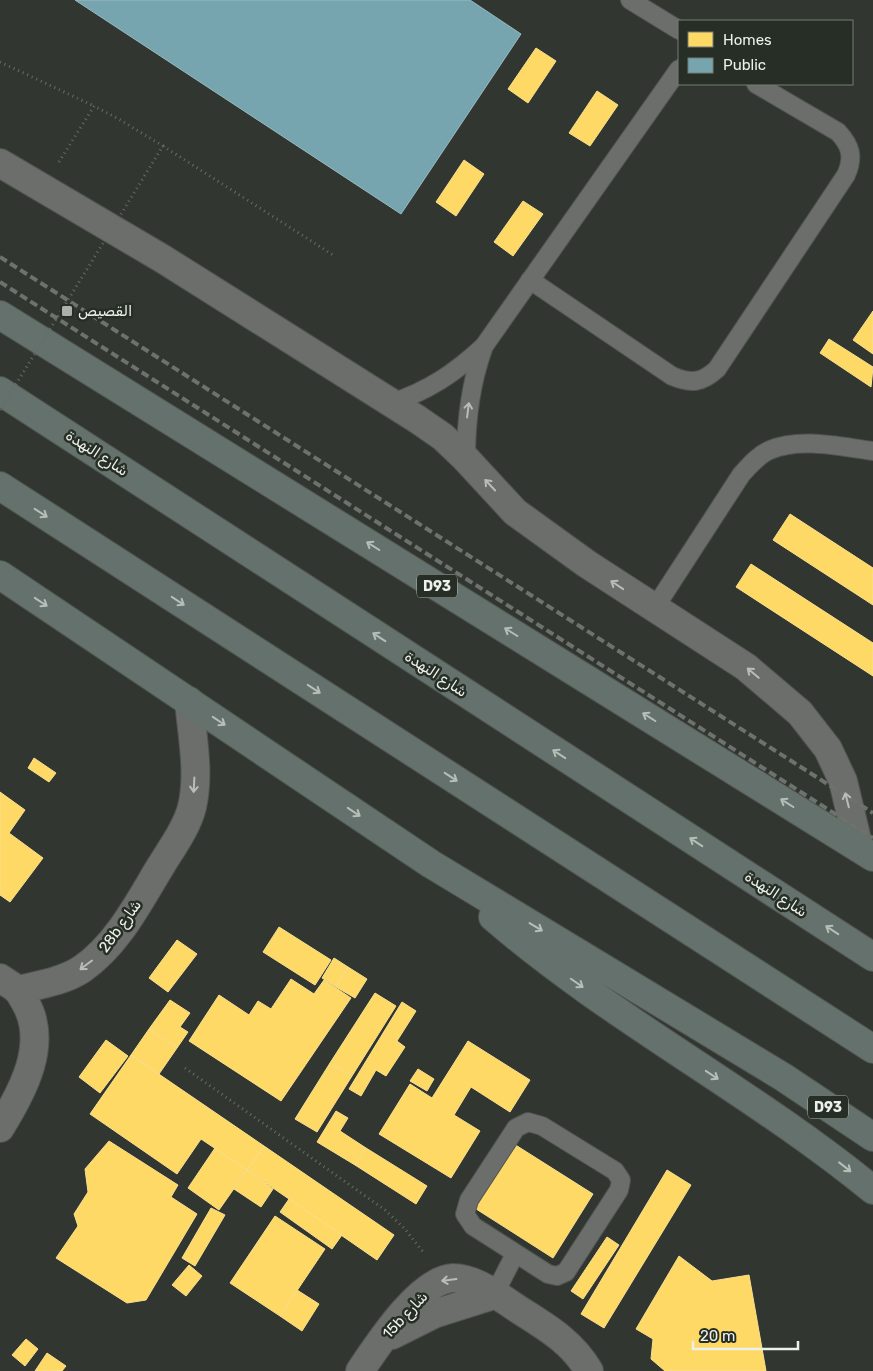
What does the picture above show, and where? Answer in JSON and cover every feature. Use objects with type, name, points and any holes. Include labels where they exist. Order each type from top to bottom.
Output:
[{"type":"main road","name":"D93","points":[[0,315],[866,852]]},
{"type":"main road","name":"شارع النهدة","points":[[0,391],[873,957]]},
{"type":"main road","points":[[0,486],[873,1049]]},
{"type":"main road","name":"D93","points":[[0,575],[431,864],[783,1078],[873,1137]]},
{"type":"main road","points":[[431,864],[514,936],[564,974],[820,1148],[873,1190]]},
{"type":"main road","points":[[783,1078],[873,1114]]},
{"type":"street","points":[[0,163],[163,259],[391,402],[443,437],[515,512],[654,609],[702,637],[746,667],[800,713],[828,749],[843,781],[866,852]]},
{"type":"street","name":"28b شارع","points":[[9,984],[49,983],[81,970],[102,953],[121,930],[182,831],[192,808],[194,784],[189,701]]},
{"type":"street","name":"28b شارع","points":[[0,1128],[25,1084],[33,1057],[34,1032],[30,1012],[9,984]]},
{"type":"street","points":[[443,1280],[463,1279],[494,1294],[568,1343],[579,1354],[589,1371]]},
{"type":"street","name":"15b شارع","points":[[378,1345],[390,1328],[420,1296],[443,1280]]},
{"type":"street","name":"15b شارع","points":[[378,1345],[434,1314],[494,1294]]},
{"type":"street","points":[[360,1371],[378,1345]]},
{"type":"lane","points":[[630,0],[678,29]]},
{"type":"lane","points":[[391,402],[432,387],[457,371],[484,346],[678,70]]},
{"type":"lane","points":[[530,280],[672,376],[684,381],[696,382],[708,378],[717,369],[846,175],[851,164],[851,152],[846,141],[838,132],[758,85]]},
{"type":"lane","points":[[466,459],[469,405],[474,375],[484,346]]},
{"type":"lane","points":[[654,609],[741,475],[753,461],[768,450],[786,445],[806,444],[873,451]]},
{"type":"lane","points":[[536,1122],[615,1171],[619,1175],[621,1185],[566,1272],[562,1275],[552,1276],[515,1254],[473,1226],[465,1214],[465,1206],[516,1128],[521,1124],[536,1122]]},
{"type":"lane","points":[[494,1294],[515,1254]]},
{"type":"path","points":[[0,62],[117,118],[333,255]]},
{"type":"path","points":[[43,187],[94,106]]},
{"type":"path","points":[[0,410],[163,146]]},
{"type":"path","points":[[185,1068],[385,1210],[404,1228],[443,1280]]},
{"type":"building: Homes","points":[[536,48],[556,61],[528,103],[508,89]]},
{"type":"building: Homes","points":[[597,91],[618,105],[590,146],[569,133]]},
{"type":"building: Homes","points":[[464,160],[484,174],[456,216],[436,202]]},
{"type":"building: Homes","points":[[523,201],[543,214],[513,256],[494,242]]},
{"type":"building: Homes","points":[[873,311],[873,354],[853,340]]},
{"type":"building: Homes","points":[[829,339],[873,367],[871,387],[820,353]]},
{"type":"building: Homes","points":[[790,514],[873,568],[873,605],[773,540]]},
{"type":"building: Homes","points":[[751,564],[873,643],[873,676],[736,587]]},
{"type":"building: Homes","points":[[34,758],[56,773],[49,782],[28,768]]},
{"type":"building: Homes","points":[[0,792],[25,810],[9,833],[43,858],[10,902],[0,895]]},
{"type":"building: Homes","points":[[279,927],[331,960],[315,985],[263,952]]},
{"type":"building: Homes","points":[[177,940],[197,954],[168,992],[149,978]]},
{"type":"building: Homes","points":[[334,958],[348,967],[336,987],[322,978]]},
{"type":"building: Homes","points":[[348,967],[367,979],[355,998],[336,987]]},
{"type":"building: Homes","points":[[291,979],[314,994],[324,980],[351,998],[281,1101],[189,1041],[219,995],[249,1015],[258,1001],[271,1009]]},
{"type":"building: Homes","points":[[375,993],[396,1006],[352,1076],[330,1063]]},
{"type":"building: Homes","points":[[170,1000],[190,1013],[180,1027],[188,1032],[177,1048],[149,1029]]},
{"type":"building: Homes","points":[[402,1002],[416,1011],[397,1041],[405,1047],[386,1076],[376,1070],[361,1096],[349,1089]]},
{"type":"building: Homes","points":[[149,1029],[177,1048],[159,1074],[131,1055]]},
{"type":"building: Homes","points":[[106,1040],[128,1056],[100,1093],[79,1077]]},
{"type":"building: Homes","points":[[468,1041],[530,1080],[510,1112],[471,1087],[454,1115],[480,1131],[451,1178],[379,1134],[410,1084],[432,1098]]},
{"type":"building: Homes","points":[[131,1055],[264,1146],[247,1170],[201,1139],[177,1174],[90,1114]]},
{"type":"building: Homes","points":[[330,1063],[352,1076],[317,1132],[295,1119]]},
{"type":"building: Homes","points":[[418,1069],[434,1079],[427,1091],[410,1081]]},
{"type":"building: Homes","points":[[336,1111],[348,1118],[340,1131],[366,1148],[355,1165],[317,1142]]},
{"type":"building: Homes","points":[[109,1141],[178,1185],[171,1197],[197,1214],[146,1300],[127,1303],[56,1258],[78,1226],[74,1214],[88,1192],[85,1169]]},
{"type":"building: Homes","points":[[514,1144],[593,1194],[553,1258],[473,1207]]},
{"type":"building: Homes","points":[[264,1146],[394,1235],[377,1260],[247,1170]]},
{"type":"building: Homes","points":[[215,1148],[247,1170],[219,1210],[188,1188]]},
{"type":"building: Homes","points":[[366,1148],[427,1186],[416,1204],[355,1165]]},
{"type":"building: Homes","points":[[247,1170],[273,1189],[261,1207],[234,1189]]},
{"type":"building: Homes","points":[[667,1170],[691,1185],[604,1328],[581,1314]]},
{"type":"building: Homes","points":[[289,1199],[342,1235],[332,1249],[280,1212]]},
{"type":"building: Homes","points":[[211,1208],[225,1215],[195,1266],[182,1258]]},
{"type":"building: Homes","points":[[275,1216],[325,1249],[280,1316],[230,1283]]},
{"type":"building: Homes","points":[[607,1237],[619,1245],[583,1299],[571,1291]]},
{"type":"building: Homes","points":[[679,1256],[712,1281],[749,1275],[766,1371],[665,1371],[651,1359],[653,1339],[636,1329]]},
{"type":"building: Homes","points":[[189,1265],[202,1276],[186,1296],[172,1285]]},
{"type":"building: Homes","points":[[297,1290],[319,1304],[302,1331],[280,1316]]},
{"type":"building: Homes","points":[[26,1339],[38,1349],[25,1366],[12,1355]]},
{"type":"building: Homes","points":[[47,1353],[66,1366],[62,1371],[35,1371]]},
{"type":"building: Public","points":[[75,0],[470,0],[521,34],[401,214]]},
{"type":"railway","points":[[0,257],[873,813]]},
{"type":"railway","points":[[0,282],[873,838]]},
{"type":"place","name":"القصيص","points":[[67,311]]}]
